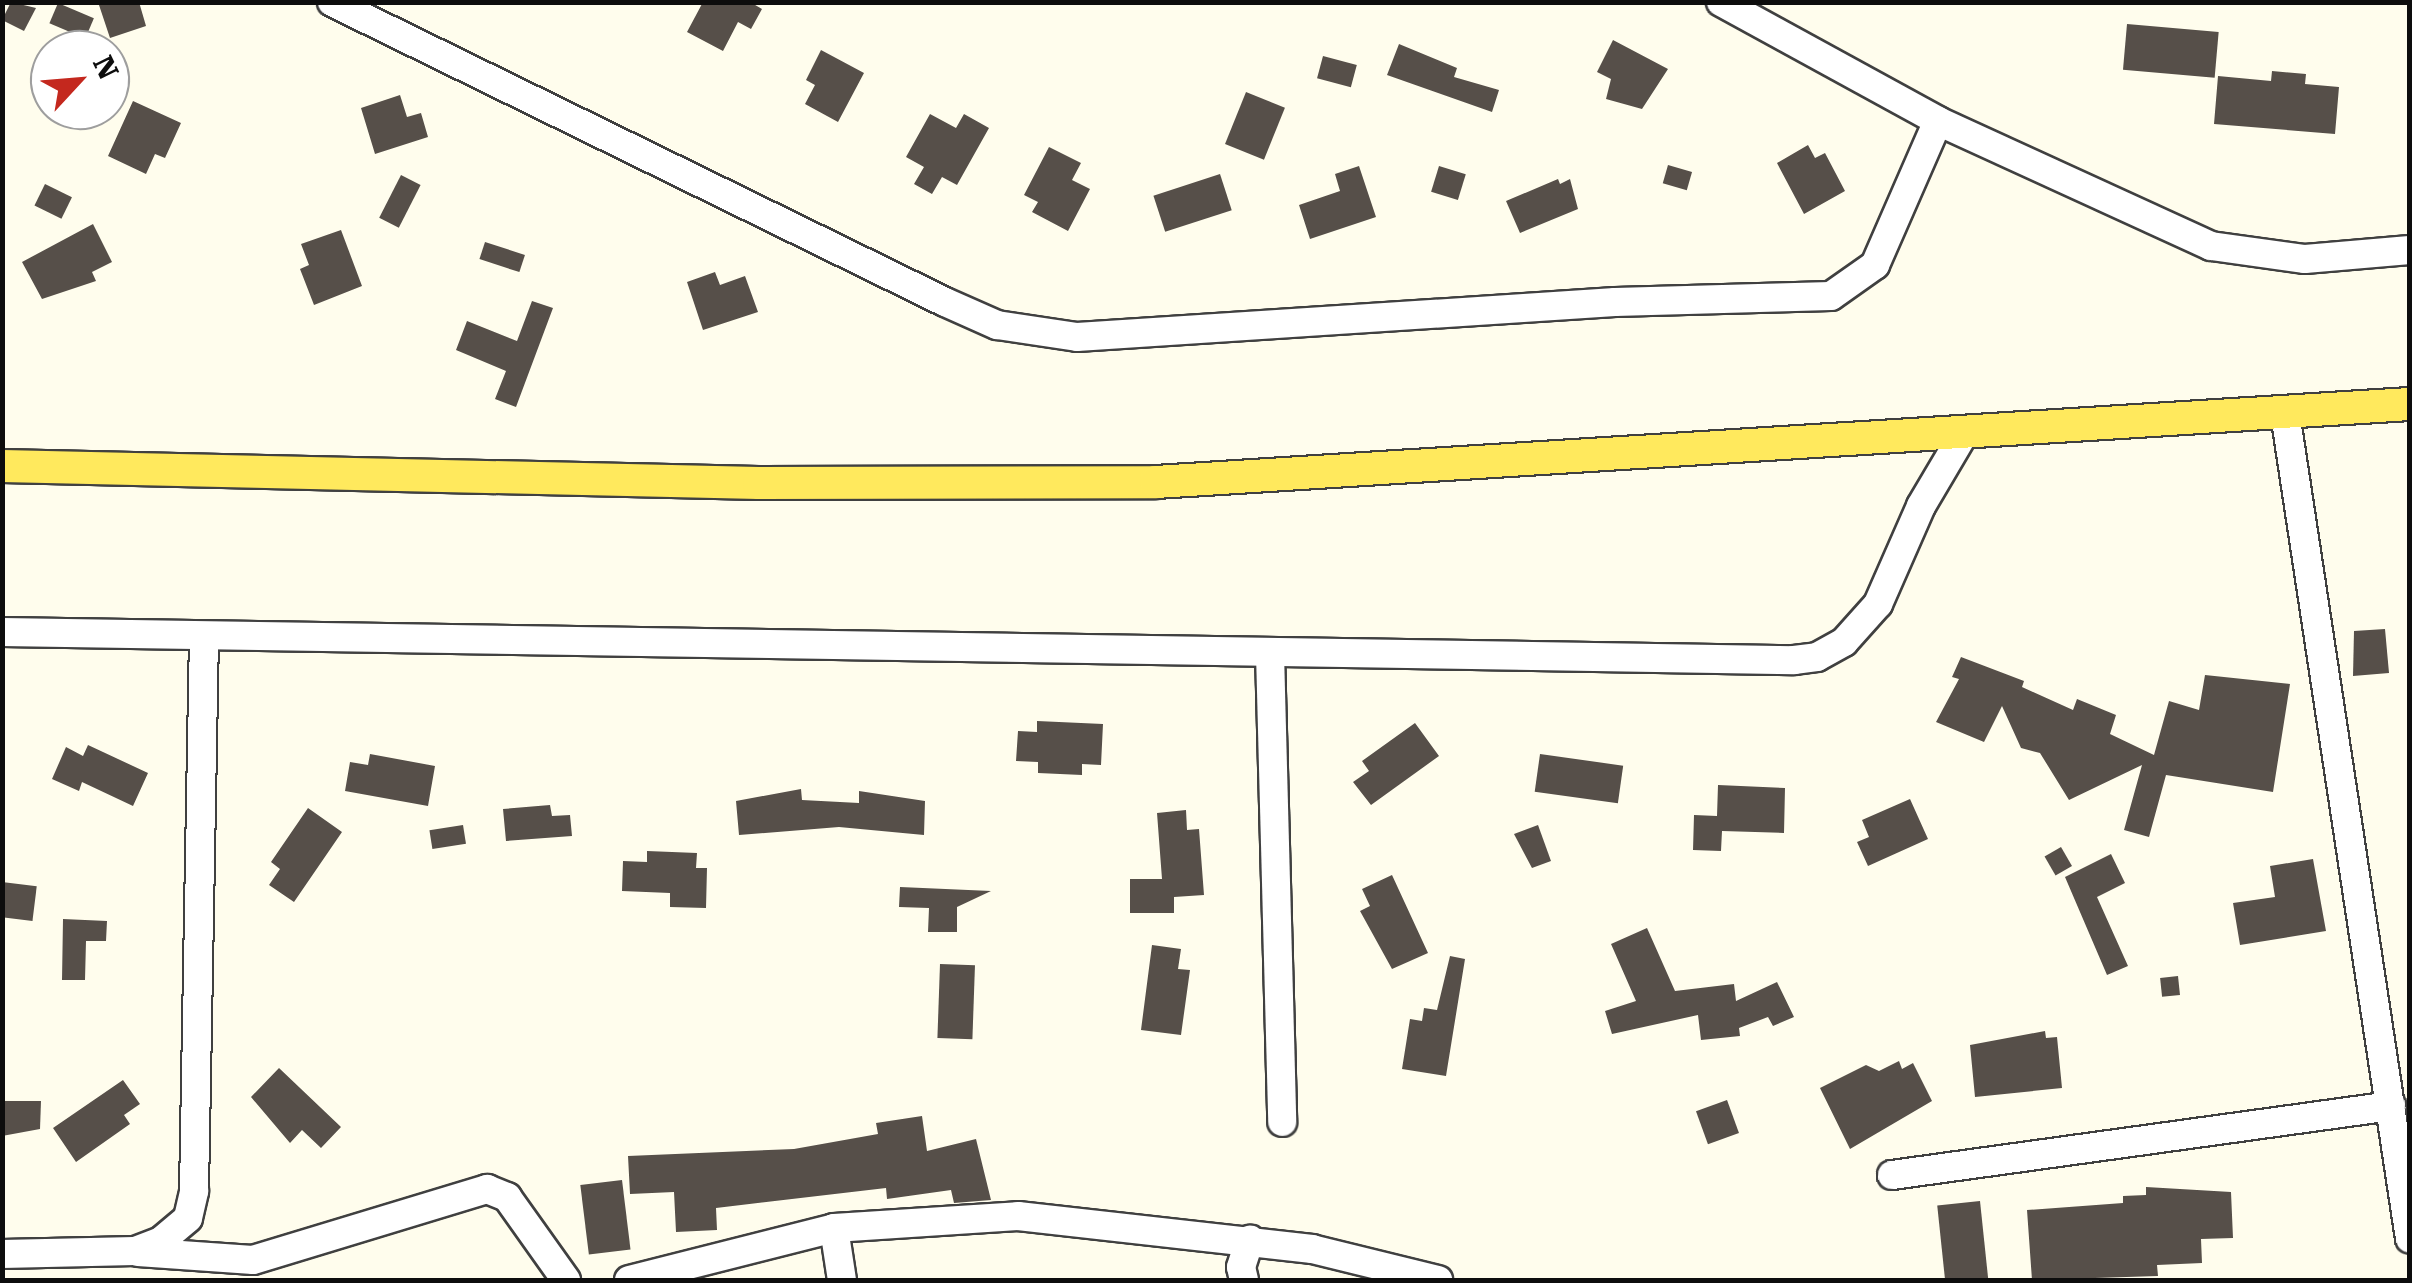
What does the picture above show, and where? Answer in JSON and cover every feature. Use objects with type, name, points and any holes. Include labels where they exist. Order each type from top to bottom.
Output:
[{"type":"main road","points":[[2,466],[720,482],[1156,482],[2410,404]]},
{"type":"street","points":[[332,2],[945,302],[997,324],[1077,337],[1615,302],[1832,296],[1875,265],[1938,121]]},
{"type":"street","points":[[1721,2],[1938,121],[2210,246],[2305,258],[2410,250]]},
{"type":"street","points":[[2284,412],[2333,763],[2410,1239]]},
{"type":"street","points":[[2,632],[1270,653],[1817,657],[1844,642],[1878,604],[1921,506],[1963,434]]},
{"type":"street","points":[[135,1252],[178,1229],[194,1191],[204,636]]},
{"type":"street","points":[[1270,653],[1282,1122]]},
{"type":"street","points":[[1892,1175],[2391,1106]]},
{"type":"street","points":[[2,1254],[135,1252],[252,1260],[488,1189],[507,1197],[566,1280]]},
{"type":"street","points":[[629,1280],[834,1228],[1018,1216],[1250,1240],[1438,1280]]},
{"type":"street","points":[[834,1228],[842,1280]]},
{"type":"street","points":[[1244,1280],[1241,1267],[1250,1240]]},
{"type":"building","points":[[11,2],[36,8],[24,31],[2,20]]},
{"type":"building","points":[[98,2],[139,2],[146,26],[130,31],[107,30]]},
{"type":"building","points":[[703,2],[750,2],[762,9],[751,29],[738,22],[723,51],[687,32]]},
{"type":"building","points":[[58,3],[94,18],[89,30],[65,30],[49,23]]},
{"type":"building","points":[[2127,24],[2219,32],[2215,78],[2123,70]]},
{"type":"building","points":[[1613,40],[1668,69],[1642,109],[1606,99],[1611,79],[1597,72]]},
{"type":"building","points":[[1399,44],[1457,68],[1454,77],[1499,90],[1492,112],[1387,75]]},
{"type":"building","points":[[821,50],[864,73],[838,122],[805,104],[815,85],[806,80]]},
{"type":"building","points":[[1323,56],[1357,65],[1351,87],[1317,78]]},
{"type":"building","points":[[2272,71],[2306,74],[2305,84],[2339,87],[2335,134],[2214,124],[2218,76],[2271,81]]},
{"type":"building","points":[[1246,92],[1285,108],[1264,160],[1225,144]]},
{"type":"building","points":[[400,95],[407,117],[421,113],[428,137],[375,154],[361,108]]},
{"type":"building","points":[[133,101],[181,123],[165,158],[155,154],[146,174],[108,156],[120,130],[130,130]]},
{"type":"building","points":[[930,114],[956,128],[964,114],[989,128],[957,185],[942,177],[932,194],[914,184],[924,167],[906,157]]},
{"type":"building","points":[[1808,145],[1815,158],[1825,153],[1845,191],[1804,214],[1777,163]]},
{"type":"building","points":[[1049,147],[1081,163],[1072,180],[1090,189],[1068,231],[1032,212],[1038,202],[1024,195]]},
{"type":"building","points":[[1668,165],[1692,172],[1687,190],[1663,183]]},
{"type":"building","points":[[1359,166],[1376,217],[1310,239],[1299,205],[1340,191],[1335,174]]},
{"type":"building","points":[[1439,166],[1466,174],[1458,200],[1431,192]]},
{"type":"building","points":[[1220,174],[1232,210],[1165,232],[1153,196]]},
{"type":"building","points":[[401,175],[421,185],[399,228],[379,218]]},
{"type":"building","points":[[1558,179],[1560,184],[1570,179],[1578,209],[1520,233],[1506,201]]},
{"type":"building","points":[[45,184],[72,197],[61,219],[34,206]]},
{"type":"building","points":[[93,224],[112,262],[92,272],[96,281],[42,299],[22,262]]},
{"type":"building","points":[[341,230],[362,286],[314,305],[300,269],[309,265],[301,244]]},
{"type":"building","points":[[485,242],[525,255],[519,272],[479,259]]},
{"type":"building","points":[[715,272],[720,285],[745,276],[758,312],[703,330],[687,282]]},
{"type":"building","points":[[532,301],[553,308],[516,407],[495,399],[506,371],[456,350],[467,321],[517,341]]},
{"type":"building","points":[[2385,629],[2389,673],[2353,676],[2354,631]]},
{"type":"building","points":[[1961,657],[2024,681],[2022,687],[2073,710],[2077,699],[2116,715],[2110,734],[2154,755],[2169,701],[2199,710],[2205,675],[2290,684],[2273,792],[2166,775],[2149,837],[2124,830],[2142,765],[2069,800],[2040,753],[2021,748],[2002,706],[1984,742],[1936,722],[1959,679],[1952,677]]},
{"type":"building","points":[[1037,721],[1103,724],[1101,765],[1082,764],[1082,775],[1038,773],[1038,762],[1016,761],[1018,731],[1037,732]]},
{"type":"building","points":[[1415,723],[1439,756],[1371,805],[1353,782],[1369,771],[1362,761]]},
{"type":"building","points":[[88,745],[148,773],[133,806],[82,782],[79,791],[52,779],[66,747],[83,756]]},
{"type":"building","points":[[370,754],[435,766],[428,806],[345,791],[350,762],[368,765]]},
{"type":"building","points":[[1540,754],[1623,766],[1618,803],[1535,792]]},
{"type":"building","points":[[1718,785],[1785,788],[1784,833],[1722,831],[1721,851],[1693,850],[1694,815],[1717,816]]},
{"type":"building","points":[[801,789],[802,800],[859,803],[859,791],[925,801],[924,835],[839,827],[739,835],[736,801]]},
{"type":"building","points":[[1910,799],[1928,839],[1868,866],[1857,842],[1869,837],[1862,820]]},
{"type":"building","points":[[550,805],[552,816],[570,815],[572,836],[506,841],[503,809]]},
{"type":"building","points":[[308,808],[342,832],[294,902],[269,885],[280,869],[271,862]]},
{"type":"building","points":[[1186,810],[1187,830],[1199,829],[1204,895],[1174,897],[1174,913],[1130,913],[1130,879],[1162,879],[1157,813]]},
{"type":"building","points":[[463,825],[466,844],[432,849],[429,830]]},
{"type":"building","points":[[1538,825],[1551,861],[1532,868],[1514,834]]},
{"type":"building","points":[[2061,847],[2072,866],[2056,876],[2045,856]]},
{"type":"building","points":[[647,851],[697,853],[696,868],[707,868],[706,908],[670,907],[670,893],[622,891],[623,861],[647,862]]},
{"type":"building","points":[[2111,854],[2125,883],[2097,897],[2128,966],[2107,975],[2065,877]]},
{"type":"building","points":[[2313,859],[2326,931],[2240,945],[2233,903],[2275,897],[2270,866]]},
{"type":"building","points":[[1392,875],[1428,953],[1392,969],[1360,911],[1370,906],[1362,889]]},
{"type":"building","points":[[2,882],[37,886],[32,921],[2,917]]},
{"type":"building","points":[[900,887],[991,891],[957,907],[957,932],[928,932],[929,908],[899,907]]},
{"type":"building","points":[[63,919],[107,921],[106,941],[86,941],[85,980],[62,980]]},
{"type":"building","points":[[1647,928],[1675,991],[1734,984],[1736,1001],[1777,982],[1794,1017],[1773,1026],[1768,1017],[1739,1028],[1740,1036],[1701,1040],[1698,1015],[1612,1034],[1605,1011],[1636,1001],[1611,944]]},
{"type":"building","points":[[1152,945],[1181,949],[1178,969],[1190,970],[1181,1035],[1141,1030]]},
{"type":"building","points":[[1450,956],[1465,959],[1446,1076],[1402,1069],[1410,1019],[1422,1021],[1424,1008],[1437,1010]]},
{"type":"building","points":[[940,964],[975,965],[972,1039],[937,1038]]},
{"type":"building","points":[[2178,976],[2180,995],[2162,997],[2160,978]]},
{"type":"building","points":[[2045,1031],[2046,1038],[2057,1037],[2062,1088],[1975,1097],[1970,1045]]},
{"type":"building","points":[[1899,1061],[1902,1069],[1913,1063],[1932,1101],[1850,1149],[1820,1088],[1866,1065],[1879,1071]]},
{"type":"building","points":[[279,1068],[341,1127],[321,1148],[302,1130],[290,1143],[251,1097]]},
{"type":"building","points":[[123,1080],[140,1104],[124,1115],[130,1124],[76,1162],[53,1128]]},
{"type":"building","points":[[1727,1100],[1739,1133],[1708,1144],[1696,1111]]},
{"type":"building","points":[[2,1101],[41,1101],[40,1129],[2,1136]]},
{"type":"building","points":[[922,1116],[927,1151],[976,1139],[991,1200],[954,1203],[951,1190],[887,1199],[886,1188],[716,1208],[717,1230],[676,1232],[674,1192],[630,1194],[628,1156],[794,1149],[878,1134],[876,1123]]},
{"type":"building","points":[[622,1180],[631,1249],[589,1255],[580,1185]]},
{"type":"building","points":[[2146,1187],[2231,1192],[2233,1238],[2201,1239],[2202,1263],[2157,1265],[2158,1276],[2032,1280],[2027,1210],[2123,1203],[2123,1196],[2146,1195]]},
{"type":"building","points":[[1980,1201],[1988,1280],[1945,1280],[1937,1205]]}]
